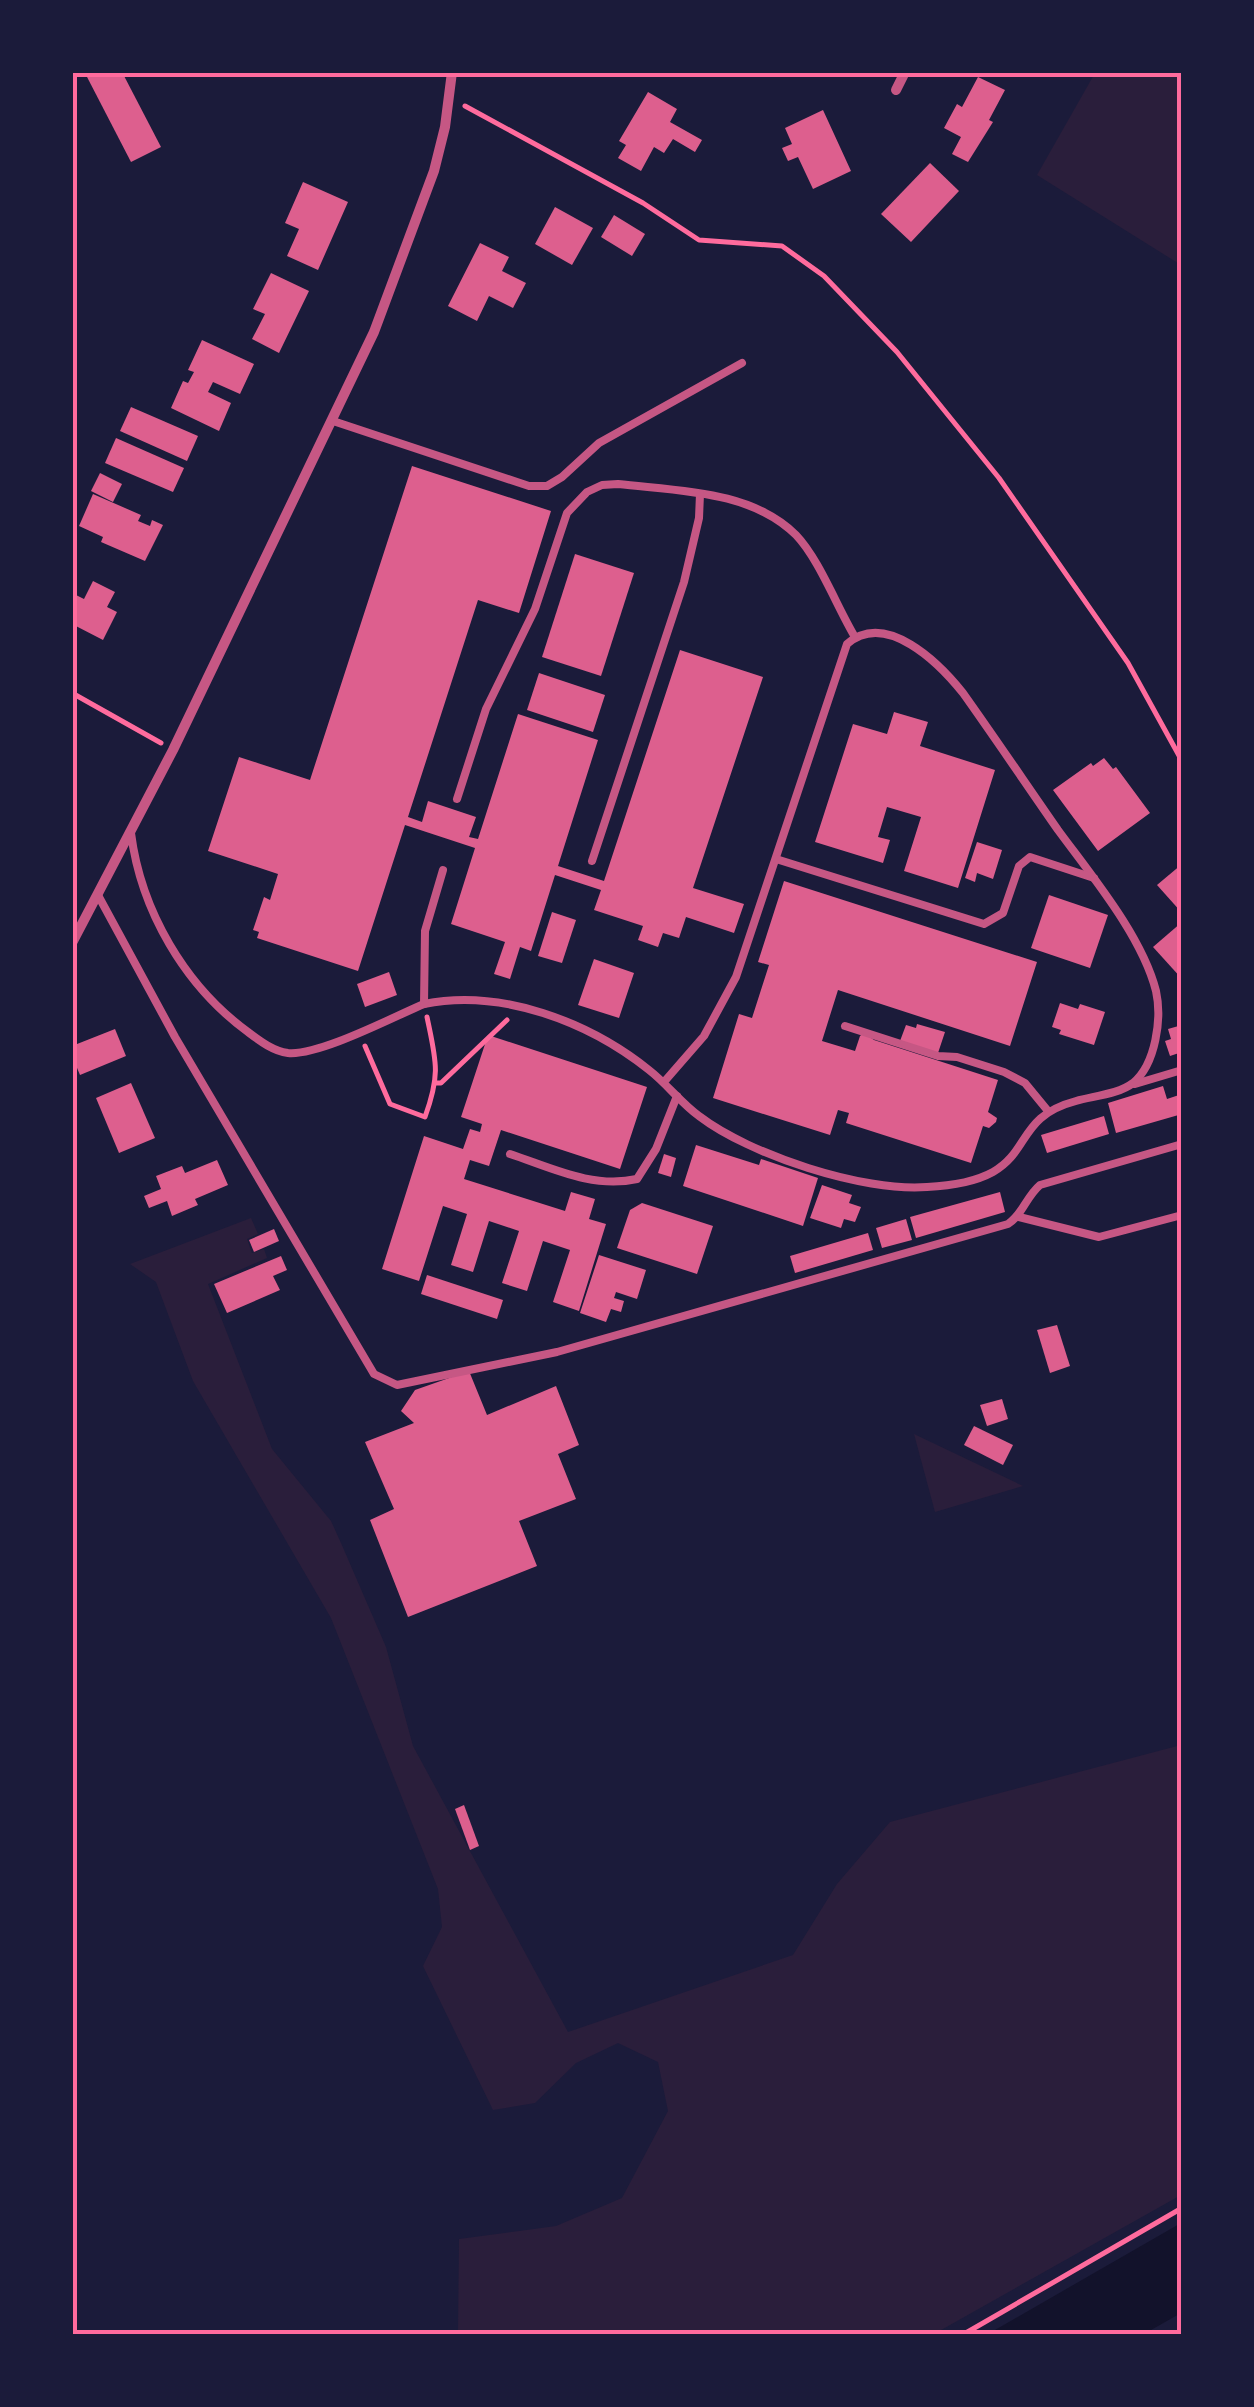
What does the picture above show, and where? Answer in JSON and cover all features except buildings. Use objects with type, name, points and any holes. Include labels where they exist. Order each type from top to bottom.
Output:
[{"type":"street","points":[[72,943],[173,750],[374,332],[428,188],[445,127],[452,72]]},
{"type":"street","points":[[896,90],[905,72]]},
{"type":"lane","points":[[333,420],[528,486],[547,486],[599,443],[742,363]]},
{"type":"lane","points":[[457,799],[486,710],[535,609],[568,513],[587,492],[618,484],[728,498],[747,505],[794,534],[855,636]]},
{"type":"lane","points":[[592,861],[684,582],[700,518],[700,494]]},
{"type":"lane","points":[[664,1082],[704,1036],[728,996],[840,660],[847,644],[864,632],[892,635],[944,669],[1094,878],[1138,950],[1156,992],[1158,1012],[1148,1061],[1131,1085]]},
{"type":"lane","points":[[131,834],[149,901],[181,962],[210,1000],[270,1047],[286,1053],[320,1047],[424,1004],[478,999],[525,1008],[600,1038],[664,1082],[716,1127],[783,1159],[844,1179],[898,1188],[953,1184],[994,1172],[1036,1120],[1048,1111],[1182,1070]]},
{"type":"lane","points":[[776,859],[984,924],[1003,913],[1020,866],[1030,857],[1094,878]]},
{"type":"lane","points":[[424,1004],[424,931],[444,870]]},
{"type":"lane","points":[[99,897],[175,1037],[374,1374],[397,1385],[557,1352],[1008,1224],[1019,1217],[1030,1194],[1040,1185],[1182,1144]]},
{"type":"lane","points":[[844,1026],[1015,1076],[1048,1111]]},
{"type":"lane","points":[[510,1154],[594,1182],[636,1179],[656,1149],[677,1096]]},
{"type":"lane","points":[[1019,1217],[1098,1238],[1182,1214]]},
{"type":"path","points":[[449,97],[643,203],[699,240],[782,246],[824,276],[897,352],[999,478],[1128,662],[1182,761]]},
{"type":"path","points":[[72,693],[173,750]]},
{"type":"path","points":[[364,1045],[390,1104],[425,1117],[436,1084],[437,1054],[424,1004]]},
{"type":"path","points":[[436,1084],[510,1017]]},
{"type":"path","points":[[964,2334],[1182,2208]]},
{"type":"shaded area","points":[[1095,73],[1181,73],[1181,265],[1037,175]]},
{"type":"shaded area","points":[[251,1218],[258,1234],[247,1239],[252,1253],[264,1249],[267,1258],[208,1284],[272,1449],[331,1521],[386,1647],[413,1746],[568,2032],[793,1955],[837,1884],[890,1822],[1181,1745],[1181,2195],[934,2334],[458,2334],[459,2239],[556,2226],[622,2198],[668,2111],[658,2062],[618,2043],[576,2063],[535,2103],[493,2110],[423,1966],[442,1927],[438,1889],[331,1618],[193,1381],[156,1282],[130,1264]]},
{"type":"shaded area","points":[[914,1434],[1023,1486],[935,1512]]},
{"type":"shaded area","points":[[1181,2223],[1181,2313],[1144,2334],[988,2334]]}]
